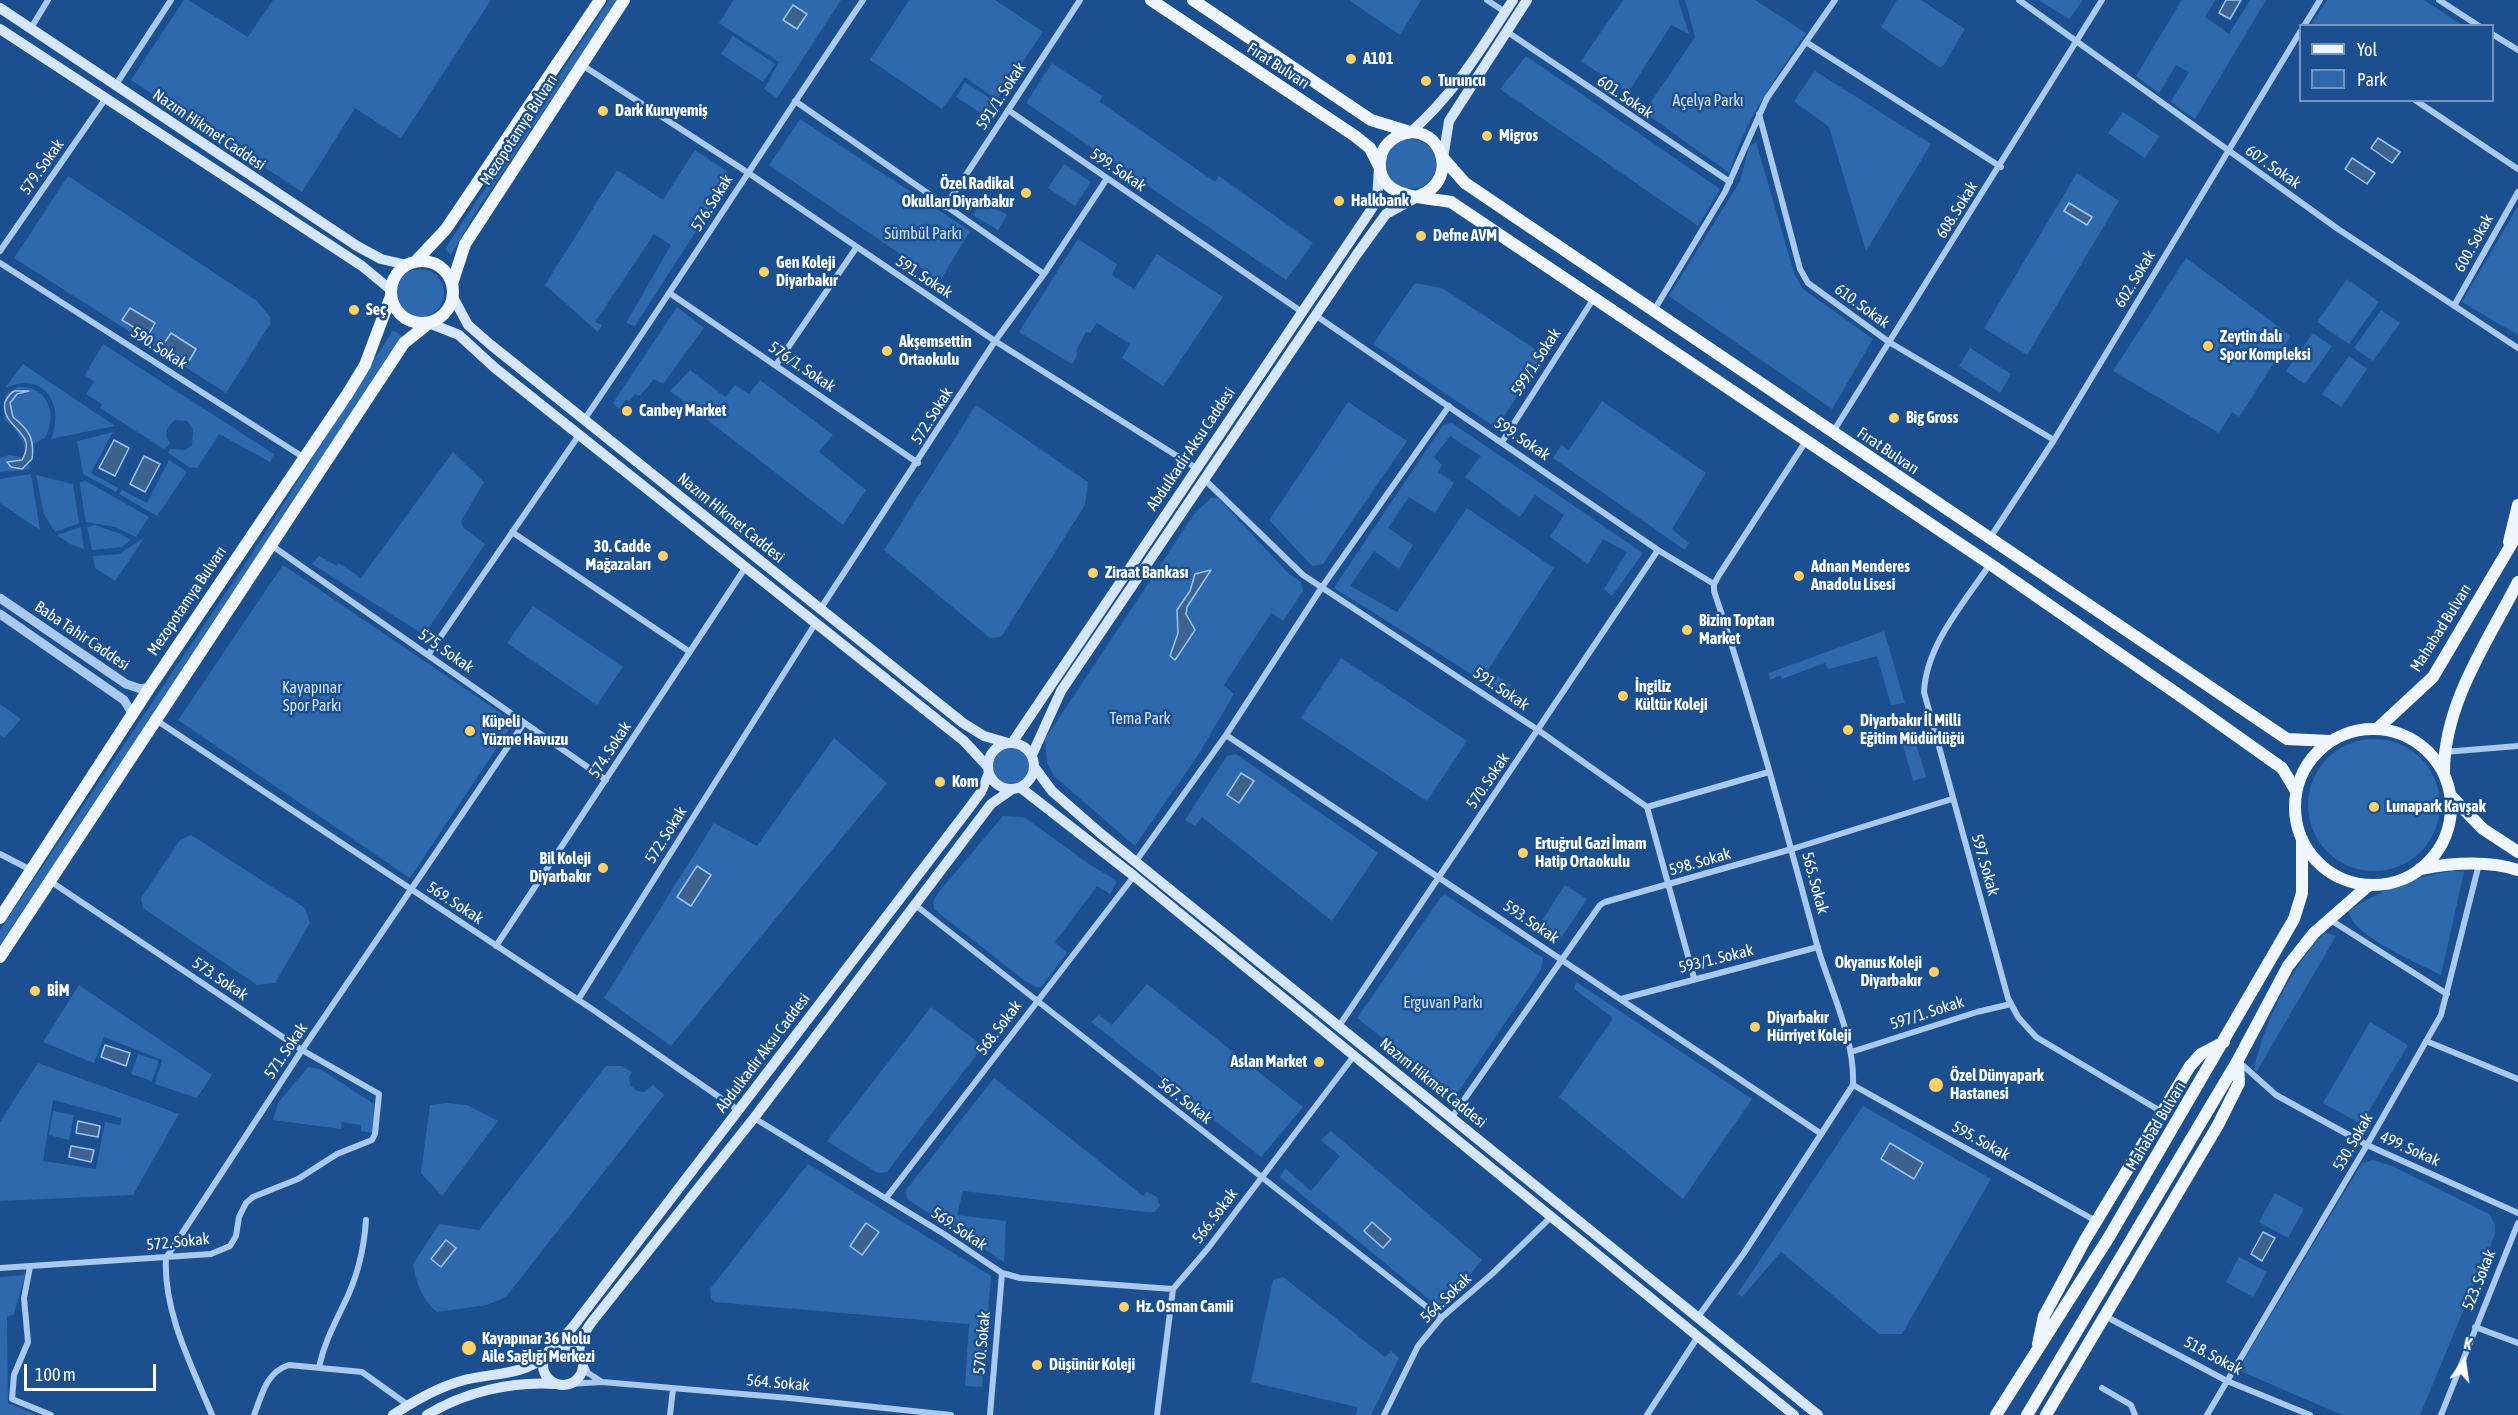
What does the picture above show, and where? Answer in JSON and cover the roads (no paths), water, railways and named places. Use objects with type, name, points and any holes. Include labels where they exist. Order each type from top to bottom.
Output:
[{"type":"main road","name":"Mezopotamya Bulvarı","points":[[411,263],[446,229],[600,0]]},
{"type":"main road","name":"Mezopotamya Bulvarı","points":[[452,290],[465,243],[624,0]]},
{"type":"main road","name":"Fırat Bulvarı","points":[[1151,0],[1355,136],[1370,148],[1379,167]]},
{"type":"main road","name":"Fırat Bulvarı","points":[[1193,0],[1371,120],[1411,132]]},
{"type":"main road","points":[[1411,132],[1433,113],[1463,77],[1513,0]]},
{"type":"main road","points":[[1419,196],[1435,186],[1441,178],[1449,121],[1527,0]]},
{"type":"main road","name":"Nazım Hikmet Caddesi","points":[[0,8],[357,246],[381,258],[411,263]]},
{"type":"main road","name":"Nazım Hikmet Caddesi","points":[[0,29],[362,266],[391,293]]},
{"type":"main road","points":[[1443,159],[1435,143],[1428,137],[1411,132],[1401,134],[1384,147],[1379,167],[1382,178],[1397,193],[1451,202],[1990,564],[2282,768],[2296,791]]},
{"type":"main road","name":"Fırat Bulvarı","points":[[1443,159],[1465,183],[1832,434],[2288,739],[2330,741]]},
{"type":"main road","name":"Abdulkadir Aksu Caddesi","points":[[1010,743],[1377,201],[1379,167]]},
{"type":"main road","name":"Abdulkadir Aksu Caddesi","points":[[1032,755],[1037,738],[1061,691],[1315,315],[1386,214],[1419,196]]},
{"type":"main road","points":[[0,957],[404,343],[445,313],[452,290],[446,273],[438,266],[427,262],[411,263],[398,273],[391,293],[394,308],[404,318],[417,323],[429,323]]},
{"type":"main road","name":"Nazım Hikmet Caddesi","points":[[452,290],[468,325],[584,420],[963,723],[984,736],[1010,743]]},
{"type":"main road","name":"Mezopotamya Bulvarı","points":[[0,918],[132,713],[365,365],[391,293]]},
{"type":"main road","name":"Nazım Hikmet Caddesi","points":[[429,323],[459,335],[495,368],[964,741],[988,770]]},
{"type":"main road","points":[[2505,554],[2518,505]]},
{"type":"main road","name":"Mahabad Bulvarı","points":[[2377,729],[2433,677],[2518,533]]},
{"type":"main road","points":[[2419,870],[2442,844],[2451,812],[2450,795],[2444,773],[2444,752],[2463,686],[2518,582]]},
{"type":"main road","points":[[2444,773],[2432,756],[2417,742],[2398,733],[2377,729],[2353,731],[2330,741],[2308,763],[2296,791],[2294,807],[2302,839],[2313,857],[2329,871],[2348,881],[2369,885],[2387,884],[2419,870],[2443,865],[2479,864],[2516,869]]},
{"type":"main road","points":[[1010,743],[1027,748],[1032,755],[1035,768],[1028,783],[1016,789],[997,785],[988,770],[991,754],[1010,743]]},
{"type":"main road","name":"Nazım Hikmet Caddesi","points":[[1035,768],[1052,791],[1075,812],[1818,1415]]},
{"type":"main road","name":"Abdulkadir Aksu Caddesi","points":[[554,1347],[579,1319],[981,792],[988,770]]},
{"type":"main road","name":"Nazım Hikmet Caddesi","points":[[1016,789],[1134,876],[1794,1415]]},
{"type":"main road","name":"Abdulkadir Aksu Caddesi","points":[[579,1352],[581,1338],[591,1323],[754,1118],[991,804],[1016,789]]},
{"type":"main road","points":[[2450,795],[2483,829],[2518,852]]},
{"type":"main road","name":"Mahabad Bulvarı","points":[[1996,1415],[2037,1353],[2225,1041],[2294,919],[2302,893],[2302,839]]},
{"type":"main road","points":[[2516,869],[2509,860],[2512,853],[2518,852]]},
{"type":"main road","points":[[2027,1415],[2238,1060],[2303,944],[2328,919],[2369,885]]},
{"type":"main road","points":[[2037,1353],[2044,1316],[2096,1221],[2190,1066],[2201,1054],[2225,1041]]},
{"type":"main road","points":[[2046,1415],[2240,1083],[2238,1060]]},
{"type":"main road","points":[[393,1415],[408,1405],[460,1381],[532,1366],[554,1347],[567,1345],[579,1352],[584,1364],[580,1376],[569,1384],[536,1383],[472,1394],[427,1415]]},
{"type":"main road","points":[[545,1356],[546,1375],[556,1384]]},
{"type":"street","points":[[31,28],[48,0]]},
{"type":"street","points":[[115,86],[171,0]]},
{"type":"street","name":"576. Sokak","points":[[584,420],[671,294],[747,172],[863,0]]},
{"type":"street","name":"591/1. Sokak","points":[[945,207],[1080,0]]},
{"type":"street","points":[[1488,0],[1505,12]]},
{"type":"street","points":[[1653,312],[1730,182],[1767,98],[1835,0]]},
{"type":"street","name":"607. Sokak","points":[[2019,0],[2229,153],[2518,348]]},
{"type":"street","name":"608. Sokak","points":[[1832,434],[2001,167],[2102,0]]},
{"type":"street","points":[[2305,24],[2320,0]]},
{"type":"street","points":[[2439,0],[2476,24]]},
{"type":"street","name":"601. Sokak","points":[[1506,31],[1730,182]]},
{"type":"street","name":"602. Sokak","points":[[1990,538],[2054,440],[2299,35]]},
{"type":"street","points":[[2494,35],[2518,50]]},
{"type":"street","points":[[1806,42],[2001,167]]},
{"type":"street","name":"591. Sokak","points":[[581,64],[747,172],[995,341],[1196,468]]},
{"type":"street","name":"579. Sokak","points":[[0,251],[106,98]]},
{"type":"street","points":[[795,101],[1044,274]]},
{"type":"street","points":[[2418,102],[2518,169]]},
{"type":"street","name":"599. Sokak","points":[[1008,110],[1106,180],[1302,312]]},
{"type":"street","name":"610. Sokak","points":[[1759,114],[1800,269],[1808,283],[1889,342],[2054,440]]},
{"type":"street","name":"572. Sokak","points":[[821,608],[918,463],[995,341],[1044,274],[1106,180]]},
{"type":"street","name":"600. Sokak","points":[[2454,306],[2518,192]]},
{"type":"street","points":[[776,365],[856,248]]},
{"type":"street","name":"590. Sokak","points":[[0,263],[303,457]]},
{"type":"street","name":"576/1. Sokak","points":[[671,294],[918,463]]},
{"type":"street","name":"599/1. Sokak","points":[[1502,442],[1594,297]]},
{"type":"street","name":"599. Sokak","points":[[1315,315],[1658,550],[1714,584]]},
{"type":"street","points":[[1136,861],[1226,735],[1322,587],[1449,406]]},
{"type":"street","points":[[428,655],[579,435]]},
{"type":"street","points":[[1714,584],[1806,441]]},
{"type":"street","name":"591. Sokak","points":[[1205,480],[1303,575],[1538,730],[1647,807]]},
{"type":"street","points":[[512,532],[690,652]]},
{"type":"street","name":"575. Sokak","points":[[272,545],[606,780]]},
{"type":"street","name":"570. Sokak","points":[[1339,1026],[1379,970],[1438,876],[1658,550]]},
{"type":"street","name":"597. Sokak","points":[[1990,564],[1931,656],[1925,675],[1924,693],[2011,1004],[2018,1017],[2036,1037],[2162,1113]]},
{"type":"street","name":"574. Sokak","points":[[496,946],[745,568]]},
{"type":"street","name":"565. Sokak","points":[[1714,584],[1792,849],[1818,947],[1851,1052],[1853,1085]]},
{"type":"street","name":"Baba Tahir Caddesi","points":[[0,598],[126,684],[141,689],[150,687]]},
{"type":"street","name":"Baba Tahir Caddesi","points":[[0,614],[124,700],[132,713]]},
{"type":"street","name":"572. Sokak","points":[[578,1000],[815,624]]},
{"type":"street","name":"569. Sokak","points":[[156,720],[578,1000],[738,1110]]},
{"type":"street","name":"571. Sokak","points":[[166,1258],[302,1050],[524,723]]},
{"type":"street","name":"593. Sokak","points":[[1226,735],[1820,1133]]},
{"type":"street","points":[[2444,752],[2518,746]]},
{"type":"street","points":[[1694,978],[1647,807],[1769,772]]},
{"type":"street","name":"598. Sokak","points":[[1452,1118],[1600,905],[1952,799]]},
{"type":"street","points":[[0,854],[32,870]]},
{"type":"street","name":"530. Sokak","points":[[2207,1415],[2441,1015],[2479,864]]},
{"type":"street","name":"568. Sokak","points":[[886,1198],[1134,876]]},
{"type":"street","name":"573. Sokak","points":[[50,881],[302,1050],[379,1094]]},
{"type":"street","name":"567. Sokak","points":[[914,904],[1441,1318]]},
{"type":"street","points":[[2328,919],[2447,994]]},
{"type":"street","name":"593/1. Sokak","points":[[1621,999],[1818,947]]},
{"type":"street","name":"597/1. Sokak","points":[[1851,1052],[1977,1012],[2011,1004]]},
{"type":"street","points":[[2426,1041],[2518,1079]]},
{"type":"street","name":"566. Sokak","points":[[1173,1289],[1209,1247],[1353,1057]]},
{"type":"street","name":"499. Sokak","points":[[2238,1060],[2276,1095],[2367,1145],[2518,1213]]},
{"type":"street","points":[[1698,1317],[1744,1253],[1853,1085]]},
{"type":"street","name":"595. Sokak","points":[[1853,1085],[2096,1221]]},
{"type":"street","name":"572. Sokak","points":[[0,1268],[211,1254],[230,1246],[236,1236],[239,1217],[246,1203],[254,1197],[298,1179],[337,1154],[372,1140],[375,1134],[379,1094]]},
{"type":"street","name":"569. Sokak","points":[[754,1118],[886,1198],[1002,1273],[1020,1278],[1173,1289]]},
{"type":"street","name":"564. Sokak","points":[[1384,1415],[1418,1346],[1441,1318],[1492,1274],[1550,1218]]},
{"type":"street","points":[[319,1367],[331,1328],[344,1305],[364,1250],[366,1220]]},
{"type":"street","name":"523. Sokak","points":[[2441,1415],[2518,1223]]},
{"type":"street","points":[[166,1258],[164,1284],[182,1341],[212,1415]]},
{"type":"street","points":[[30,1267],[24,1298],[28,1342],[14,1376],[12,1399],[51,1415]]},
{"type":"street","name":"570. Sokak","points":[[990,1415],[1002,1273]]},
{"type":"street","points":[[1157,1415],[1173,1289]]},
{"type":"street","name":"518. Sokak","points":[[2105,1316],[2227,1381],[2310,1415]]},
{"type":"street","points":[[2475,1327],[2518,1343]]},
{"type":"street","points":[[1647,1415],[1697,1338]]},
{"type":"street","points":[[584,1364],[588,1373],[602,1382]]},
{"type":"street","points":[[254,1415],[266,1383],[279,1368],[289,1365],[362,1372],[408,1405]]},
{"type":"street","name":"564. Sokak","points":[[569,1384],[602,1382],[951,1415]]},
{"type":"street","points":[[2102,1388],[2131,1405],[2134,1415]]},
{"type":"street","points":[[670,1415],[673,1389]]},
{"type":"place","name":"A101","points":[[1351,59]]},
{"type":"place","name":"Turuncu","points":[[1426,81]]},
{"type":"place","name":"Dark Kuruyemiş","points":[[603,111]]},
{"type":"place","name":"Migros","points":[[1487,136]]},
{"type":"place","name":"Özel Radikal Okulları Diyarbakır","points":[[1026,193]]},
{"type":"place","name":"Halkbank","points":[[1339,201]]},
{"type":"place","name":"Defne AVM","points":[[1421,236]]},
{"type":"place","name":"Gen Koleji Diyarbakır","points":[[764,272]]},
{"type":"place","name":"Seç","points":[[354,310]]},
{"type":"place","name":"Zeytin dalı Spor Kompleksi","points":[[2208,346]]},
{"type":"place","name":"Akşemsettin Ortaokulu","points":[[887,351]]},
{"type":"place","name":"Canbey Market","points":[[627,411]]},
{"type":"place","name":"Big Gross","points":[[1894,418]]},
{"type":"place","name":"30. Cadde Mağazaları","points":[[663,556]]},
{"type":"place","name":"Ziraat Bankası","points":[[1093,573]]},
{"type":"place","name":"Adnan Menderes Anadolu Lisesi","points":[[1799,576]]},
{"type":"place","name":"Bizim Toptan Market","points":[[1687,630]]},
{"type":"place","name":"İngiliz Kültür Koleji","points":[[1623,696]]},
{"type":"place","name":"Diyarbakır İl Milli Eğitim Müdürlüğü","points":[[1848,730]]},
{"type":"place","name":"Küpeli Yüzme Havuzu","points":[[470,731]]},
{"type":"place","name":"Kom","points":[[940,782]]},
{"type":"place","name":"Lunapark Kavşak","points":[[2374,807]]},
{"type":"place","name":"Ertuğrul Gazi İmam Hatip Ortaokulu","points":[[1523,853]]},
{"type":"place","name":"Bil Koleji Diyarbakır","points":[[603,868]]},
{"type":"place","name":"Okyanus Koleji Diyarbakır","points":[[1934,972]]},
{"type":"place","name":"BİM","points":[[35,991]]},
{"type":"place","name":"Diyarbakır Hürriyet Koleji","points":[[1755,1027]]},
{"type":"place","name":"Aslan Market","points":[[1319,1062]]},
{"type":"place","name":"Özel Dünyapark Hastanesi","points":[[1936,1085]]},
{"type":"place","name":"Hz. Osman Camii","points":[[1124,1307]]},
{"type":"place","name":"Kayapınar 36 Nolu Aile Sağlığı Merkezi","points":[[469,1348]]},
{"type":"place","name":"Düşünür Koleji","points":[[1037,1365]]},
{"type":"park label","name":"Açelya Parkı","points":[[1708,101]]},
{"type":"park label","name":"Sümbül Parkı","points":[[923,234]]},
{"type":"park label","name":"Kayapınar Spor Parkı","points":[[312,697]]},
{"type":"park label","name":"Tema Park","points":[[1140,719]]},
{"type":"park label","name":"Erguvan Parkı","points":[[1443,1003]]}]
